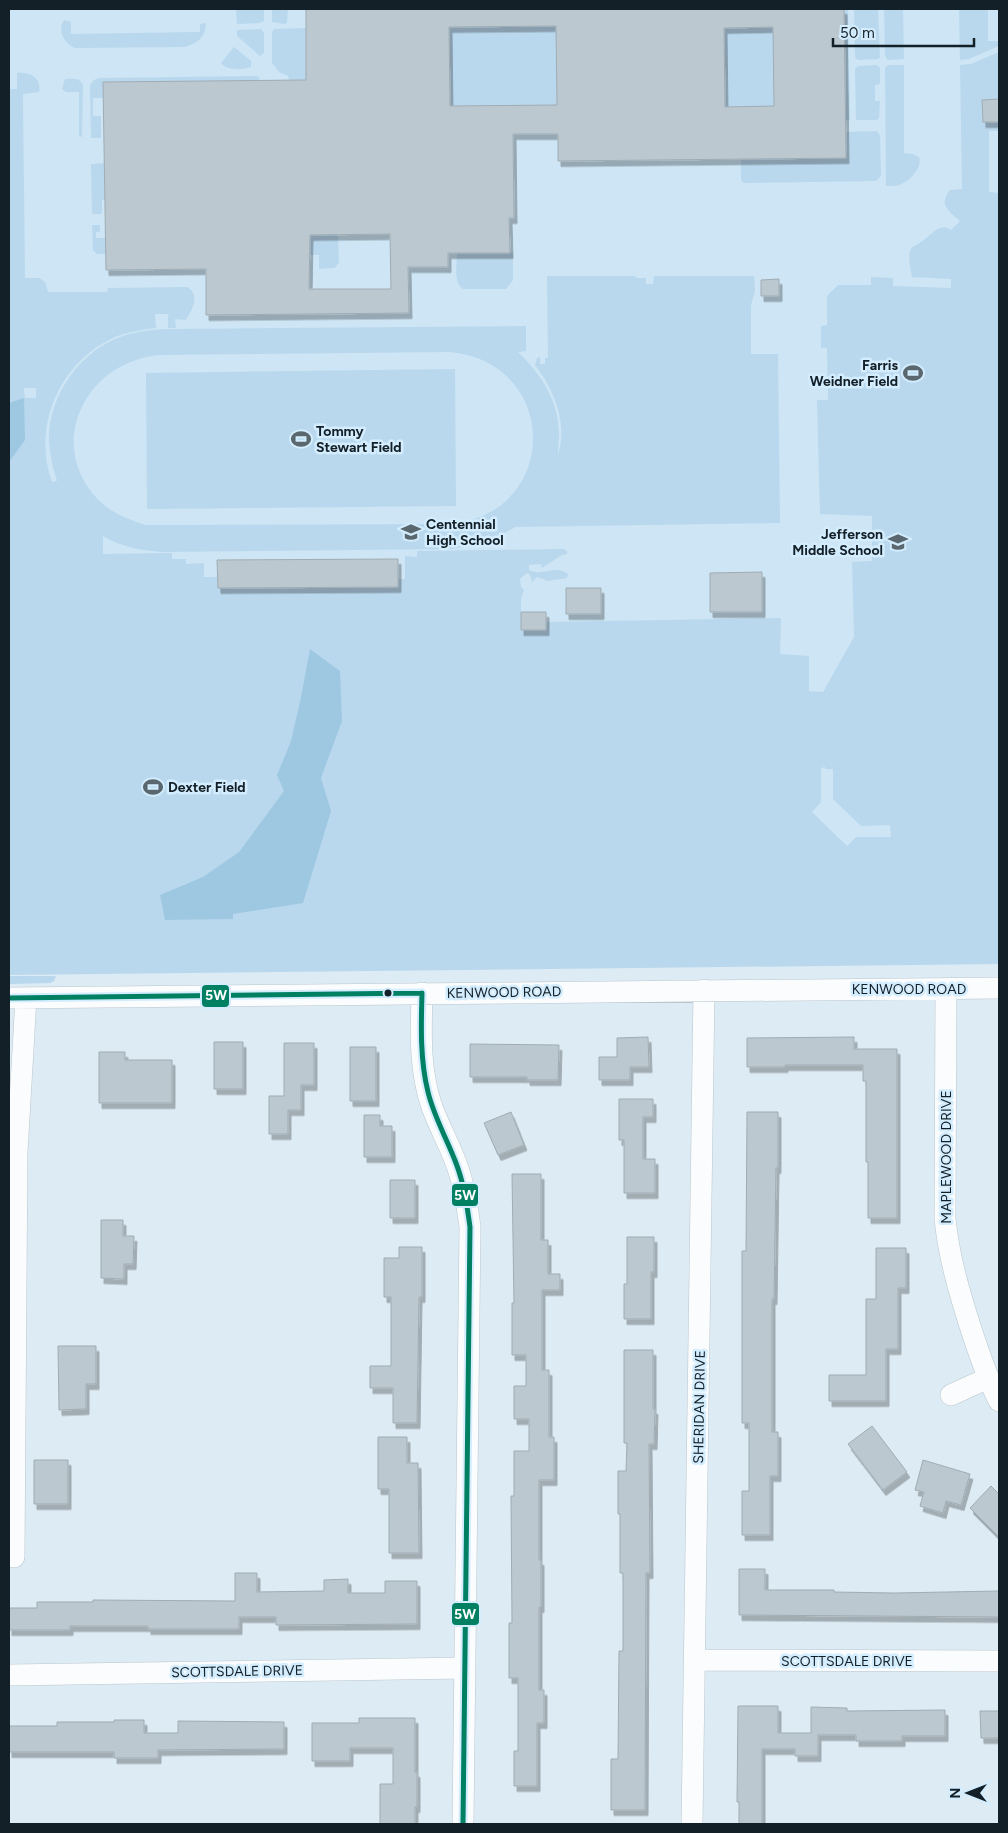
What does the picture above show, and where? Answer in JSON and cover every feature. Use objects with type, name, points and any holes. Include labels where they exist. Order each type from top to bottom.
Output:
[{"type":"street","name":"KENWOOD ROAD","points":[[17,998],[999,988]]},
{"type":"street","name":"MAPLEWOOD DRIVE","points":[[946,989],[944,1219],[947,1242],[959,1291],[988,1378],[999,1400]]},
{"type":"street","name":"SHERIDAN DRIVE","points":[[692,1824],[696,1660],[704,990]]},
{"type":"street","points":[[422,994],[421,1049],[426,1080],[432,1106],[457,1164],[467,1198],[470,1226],[467,1598],[464,1668],[464,1824]]},
{"type":"street","points":[[14,1557],[17,998]]},
{"type":"street","points":[[951,1395],[988,1378]]},
{"type":"street","name":"SCOTTSDALE DRIVE","points":[[696,1660],[999,1661]]},
{"type":"street","name":"SCOTTSDALE DRIVE","points":[[9,1675],[464,1668]]},
{"type":"shaded area","name":"Centennial High School","points":[[9,9],[999,9],[999,832],[934,846],[797,850],[26,627],[23,89],[9,89]]},
{"type":"shaded area","points":[[236,9],[264,9],[264,21],[260,23],[237,24]]},
{"type":"shaded area","points":[[272,9],[288,9],[287,22],[285,24],[272,22]]},
{"type":"shaded area","points":[[844,9],[848,9],[850,120],[846,120]]},
{"type":"shaded area","points":[[854,9],[878,9],[880,57],[878,59],[858,60],[855,57]]},
{"type":"shaded area","points":[[884,9],[903,9],[904,59],[888,60],[885,56]]},
{"type":"shaded area","points":[[959,9],[988,9],[988,41],[999,41],[999,46],[969,59],[960,60]]},
{"type":"shaded area","points":[[64,20],[71,22],[71,34],[200,32],[200,24],[205,23],[206,25],[200,39],[185,47],[75,48],[63,36],[61,28]]},
{"type":"shaded area","points":[[556,26],[557,105],[450,106],[449,27]]},
{"type":"shaded area","points":[[773,27],[774,106],[725,107],[724,28]]},
{"type":"shaded area","points":[[306,28],[307,82],[291,82],[288,76],[279,72],[272,63],[272,32],[274,29]]},
{"type":"shaded area","points":[[261,29],[264,33],[264,53],[260,56],[237,36],[237,30]]},
{"type":"shaded area","points":[[234,47],[251,61],[251,67],[235,69],[224,66],[221,63]]},
{"type":"shaded area","points":[[999,52],[999,99],[982,100],[983,122],[999,122],[999,131],[989,131],[989,192],[999,193],[999,964],[9,975],[9,89],[17,89],[17,73],[30,74],[39,83],[39,92],[23,94],[25,278],[39,278],[45,282],[48,292],[107,292],[108,288],[187,287],[194,294],[193,307],[186,320],[175,319],[176,328],[168,328],[168,314],[155,314],[156,328],[127,333],[111,339],[93,350],[77,364],[64,381],[48,419],[45,440],[52,482],[57,481],[49,448],[50,426],[60,393],[69,378],[93,352],[107,343],[123,336],[143,331],[169,329],[526,326],[526,351],[518,352],[534,369],[552,400],[558,423],[558,455],[561,431],[557,407],[548,385],[535,365],[537,358],[540,357],[540,364],[545,364],[545,358],[548,358],[547,276],[635,276],[636,278],[646,278],[646,284],[653,284],[654,276],[754,276],[755,291],[751,305],[751,354],[778,354],[780,523],[515,527],[500,536],[484,542],[451,549],[161,552],[138,549],[103,536],[103,554],[172,553],[172,559],[186,559],[186,564],[204,563],[204,577],[218,577],[218,588],[398,587],[398,579],[405,579],[405,556],[417,557],[417,551],[563,549],[567,551],[567,554],[562,555],[542,568],[541,564],[529,565],[529,570],[534,572],[563,571],[568,574],[567,578],[548,581],[537,577],[532,582],[530,575],[527,573],[520,579],[521,587],[524,590],[521,599],[521,630],[545,630],[546,622],[781,618],[780,654],[809,656],[809,691],[823,692],[854,637],[852,562],[872,561],[872,516],[820,514],[817,400],[828,400],[827,348],[821,348],[821,326],[827,325],[827,296],[838,285],[871,285],[871,277],[893,278],[893,286],[951,288],[951,279],[912,277],[909,255],[914,246],[935,230],[943,227],[951,230],[960,221],[946,207],[945,200],[950,190],[962,189],[960,65],[971,64]],"holes":[[[448,352],[485,361],[511,381],[527,407],[533,437],[528,467],[513,494],[487,514],[450,524],[145,525],[109,509],[86,484],[76,460],[74,436],[80,413],[91,392],[109,374],[132,361],[160,355]],[[24,388],[36,388],[36,398],[25,398]],[[821,768],[833,769],[833,799],[861,826],[890,825],[891,837],[856,837],[847,846],[812,812],[821,802]]]},
{"type":"shaded area","points":[[876,65],[880,68],[880,84],[875,85],[875,101],[880,101],[879,118],[877,120],[856,120],[855,69],[858,66]]},
{"type":"shaded area","points":[[888,65],[904,65],[904,153],[919,157],[920,161],[917,170],[907,181],[894,186],[886,186],[885,68]]},
{"type":"shaded area","points":[[259,77],[260,81],[103,82],[103,98],[93,98],[93,116],[101,116],[101,138],[91,138],[90,85],[99,78]]},
{"type":"shaded area","points":[[65,79],[78,80],[83,85],[82,137],[79,136],[79,92],[66,92],[62,89]]},
{"type":"shaded area","points":[[877,131],[880,135],[881,176],[876,181],[742,182],[741,159],[846,158],[846,132]]},
{"type":"shaded area","points":[[104,163],[105,200],[102,200],[102,214],[92,214],[91,164]]},
{"type":"shaded area","points":[[92,225],[100,225],[100,232],[96,232],[96,238],[105,238],[106,254],[97,254],[93,250]]},
{"type":"shaded area","points":[[310,235],[338,235],[339,262],[335,268],[319,269],[319,255],[310,255]]},
{"type":"shaded area","points":[[513,252],[513,280],[506,289],[463,289],[460,286],[456,273],[457,253]]},
{"type":"shaded area","name":"Tommy Stewart Field","points":[[455,369],[456,506],[147,509],[146,373]]},
{"type":"shaded area","points":[[24,398],[25,440],[9,462],[9,403]]},
{"type":"shaded area","points":[[310,649],[340,671],[342,721],[321,778],[331,811],[303,903],[233,914],[233,919],[165,920],[160,895],[203,877],[239,852],[284,791],[277,775],[291,741]]},
{"type":"shaded area","points":[[9,976],[56,976],[54,981],[50,983],[9,984]]},
{"type":"building","points":[[306,9],[844,9],[846,158],[558,161],[558,134],[513,134],[514,218],[509,218],[510,253],[448,253],[448,267],[408,267],[409,313],[206,315],[206,269],[106,270],[103,82],[306,80]],"holes":[[[556,26],[557,105],[450,106],[449,27]],[[773,27],[774,106],[725,107],[724,28]],[[390,234],[391,289],[309,289],[310,235]]]},
{"type":"building","points":[[999,99],[999,122],[983,122],[982,100]]},
{"type":"building","points":[[779,279],[779,296],[761,296],[761,280]]},
{"type":"building","points":[[398,559],[398,587],[218,588],[217,560]]},
{"type":"building","points":[[762,572],[762,612],[710,612],[710,573]]},
{"type":"building","points":[[566,588],[601,588],[601,614],[566,614]]},
{"type":"building","points":[[521,612],[546,612],[546,630],[521,630]]},
{"type":"building","points":[[648,1037],[649,1067],[630,1067],[630,1080],[599,1080],[599,1057],[617,1057],[617,1038]]},
{"type":"building","points":[[854,1037],[854,1049],[897,1049],[897,1218],[868,1218],[866,1081],[863,1081],[863,1065],[747,1067],[747,1038]]},
{"type":"building","points":[[214,1042],[243,1042],[243,1089],[214,1089]]},
{"type":"building","points":[[284,1043],[314,1043],[314,1085],[301,1085],[301,1110],[288,1110],[288,1134],[269,1134],[269,1096],[284,1096]]},
{"type":"building","points":[[470,1044],[559,1045],[558,1080],[527,1080],[527,1077],[470,1077]]},
{"type":"building","points":[[350,1047],[376,1047],[376,1101],[350,1101]]},
{"type":"building","points":[[99,1052],[125,1052],[125,1060],[172,1060],[172,1103],[99,1103]]},
{"type":"building","points":[[619,1099],[653,1099],[653,1117],[643,1117],[643,1159],[655,1159],[655,1193],[624,1193],[624,1140],[619,1140]]},
{"type":"building","points":[[511,1112],[524,1145],[498,1155],[484,1123]]},
{"type":"building","points":[[747,1112],[778,1112],[774,1299],[772,1299],[772,1432],[778,1432],[778,1476],[770,1476],[770,1535],[742,1535],[742,1491],[749,1491],[749,1423],[742,1423],[742,1251],[746,1251]]},
{"type":"building","points":[[364,1115],[380,1115],[380,1126],[392,1126],[392,1157],[364,1157]]},
{"type":"building","points":[[512,1174],[541,1174],[541,1240],[548,1240],[548,1274],[560,1274],[560,1290],[542,1290],[542,1370],[549,1370],[549,1437],[554,1437],[554,1480],[539,1480],[541,1607],[539,1607],[539,1690],[544,1690],[544,1723],[537,1723],[537,1786],[514,1786],[514,1751],[518,1751],[518,1678],[509,1678],[509,1623],[512,1623],[511,1496],[514,1496],[514,1451],[529,1451],[529,1419],[514,1419],[514,1386],[526,1386],[526,1355],[512,1355],[512,1303],[514,1303]]},
{"type":"building","points":[[390,1180],[415,1180],[415,1218],[390,1218]]},
{"type":"building","points":[[101,1220],[123,1220],[123,1236],[134,1236],[133,1264],[124,1264],[124,1279],[101,1278]]},
{"type":"building","points":[[627,1237],[654,1237],[654,1272],[651,1272],[651,1319],[624,1319],[624,1284],[627,1284]]},
{"type":"building","points":[[399,1247],[422,1247],[422,1297],[419,1297],[417,1423],[393,1423],[393,1388],[370,1388],[370,1366],[391,1366],[391,1297],[384,1297],[384,1258],[399,1258]]},
{"type":"building","points":[[876,1248],[906,1248],[906,1288],[898,1288],[898,1349],[886,1349],[886,1401],[829,1401],[829,1375],[866,1375],[866,1299],[876,1299]]},
{"type":"building","points":[[58,1346],[96,1346],[96,1384],[86,1384],[86,1409],[59,1410]]},
{"type":"building","points":[[624,1350],[653,1350],[653,1409],[655,1409],[654,1444],[649,1444],[650,1573],[646,1573],[645,1810],[611,1810],[611,1759],[618,1759],[619,1651],[623,1651],[623,1573],[620,1573],[618,1471],[626,1471],[627,1443],[624,1443]]},
{"type":"building","points":[[872,1426],[907,1472],[883,1490],[848,1444]]},
{"type":"building","points":[[378,1437],[407,1437],[407,1463],[418,1463],[419,1553],[389,1553],[389,1489],[378,1489]]},
{"type":"building","points":[[34,1460],[68,1460],[68,1504],[34,1504]]},
{"type":"building","points":[[923,1460],[970,1474],[961,1505],[946,1501],[943,1513],[920,1506],[924,1492],[915,1490]]},
{"type":"building","points":[[991,1486],[999,1494],[999,1537],[970,1508]]},
{"type":"building","points":[[739,1569],[765,1569],[765,1590],[834,1590],[834,1592],[894,1593],[999,1591],[999,1617],[739,1615]]},
{"type":"building","points":[[235,1573],[257,1573],[257,1592],[324,1591],[324,1580],[348,1579],[348,1593],[385,1593],[385,1581],[417,1581],[417,1624],[276,1625],[276,1617],[239,1617],[239,1629],[148,1629],[148,1626],[70,1626],[70,1630],[9,1630],[9,1608],[37,1608],[37,1602],[93,1602],[93,1600],[235,1601]]},
{"type":"building","points":[[738,1706],[778,1706],[778,1733],[811,1733],[811,1707],[847,1708],[847,1711],[945,1710],[945,1736],[902,1736],[902,1741],[856,1741],[856,1735],[818,1735],[818,1756],[795,1756],[795,1749],[762,1749],[762,1824],[739,1824],[739,1802],[737,1802]]},
{"type":"building","points":[[980,1711],[999,1711],[999,1738],[981,1738]]},
{"type":"building","points":[[359,1718],[415,1718],[417,1807],[415,1807],[415,1824],[380,1824],[380,1784],[393,1784],[393,1748],[350,1748],[350,1761],[312,1761],[312,1723],[359,1723]]},
{"type":"building","points":[[114,1720],[144,1720],[144,1733],[178,1733],[178,1721],[284,1722],[284,1749],[158,1750],[158,1758],[114,1758],[114,1752],[9,1752],[9,1726],[57,1726],[57,1722],[114,1722]]},
{"type":"transit line","name":"5W","points":[[422,993],[421,1018],[425,1080],[434,1110],[459,1171],[470,1227],[463,1824]]},
{"type":"transit line","name":"5W","points":[[9,998],[422,993]]},
{"type":"place","name":"Farris Weidner Field","points":[[913,373]]},
{"type":"place","name":"Tommy Stewart Field","points":[[301,439]]},
{"type":"place","name":"Centennial High School","points":[[411,532]]},
{"type":"place","name":"Jefferson Middle School","points":[[898,542]]},
{"type":"place","name":"Dexter Field","points":[[153,787]]}]
